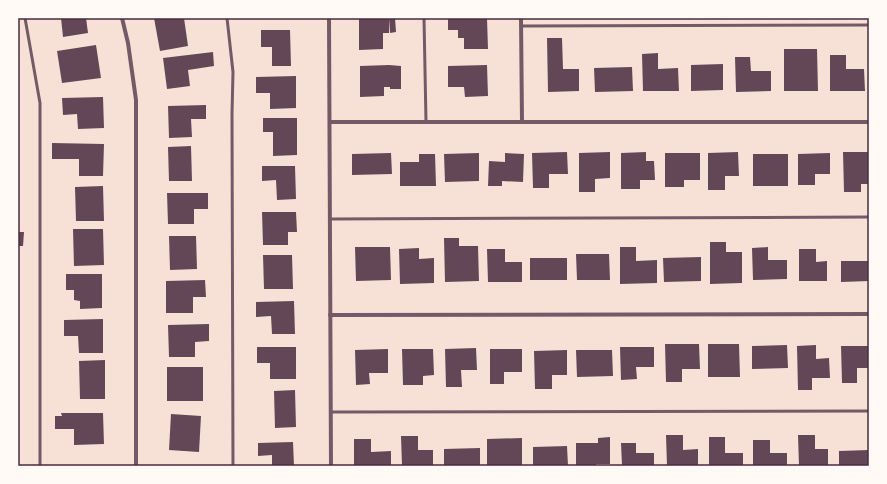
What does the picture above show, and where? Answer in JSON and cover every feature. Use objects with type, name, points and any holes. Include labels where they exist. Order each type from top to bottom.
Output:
[{"type":"street","points":[[122,18],[128,43],[136,100],[136,466]]},
{"type":"street","points":[[329,18],[332,466]]},
{"type":"street","points":[[521,18],[522,122]]},
{"type":"street","points":[[330,122],[869,122]]},
{"type":"street","points":[[330,315],[869,314]]},
{"type":"lane","points":[[25,18],[40,103],[40,466]]},
{"type":"lane","points":[[227,18],[233,72],[233,466]]},
{"type":"lane","points":[[424,18],[426,122]]},
{"type":"lane","points":[[521,26],[869,25]]},
{"type":"lane","points":[[330,219],[869,217]]},
{"type":"lane","points":[[331,412],[869,411]]},
{"type":"building","points":[[61,18],[86,18],[88,33],[63,37]]},
{"type":"building","points":[[154,18],[184,18],[188,46],[160,51]]},
{"type":"building","points":[[359,18],[389,18],[389,33],[383,33],[383,49],[359,50]]},
{"type":"building","points":[[389,18],[395,18],[396,32],[390,33]]},
{"type":"building","points":[[448,18],[487,18],[488,49],[464,49],[464,38],[458,38],[458,30],[448,30]]},
{"type":"building","points":[[261,30],[290,30],[291,66],[272,66],[272,47],[261,47]]},
{"type":"building","points":[[547,38],[562,38],[563,69],[579,69],[579,91],[548,92]]},
{"type":"building","points":[[96,45],[101,78],[62,83],[57,51]]},
{"type":"building","points":[[784,49],[817,49],[818,91],[784,91]]},
{"type":"building","points":[[213,52],[214,66],[188,70],[190,86],[167,89],[163,58]]},
{"type":"building","points":[[658,53],[658,69],[678,68],[679,91],[643,91],[642,54]]},
{"type":"building","points":[[830,55],[846,55],[846,69],[864,69],[865,91],[830,91]]},
{"type":"building","points":[[735,57],[750,57],[751,71],[771,71],[771,91],[736,92]]},
{"type":"building","points":[[723,64],[723,90],[691,91],[691,65]]},
{"type":"building","points":[[487,65],[488,96],[465,97],[464,87],[448,87],[448,66]]},
{"type":"building","points":[[360,66],[401,66],[401,89],[390,89],[390,87],[384,87],[384,96],[360,97]]},
{"type":"building","points":[[632,67],[633,91],[595,92],[594,68]]},
{"type":"building","points":[[296,76],[296,108],[270,109],[270,93],[256,93],[256,77]]},
{"type":"building","points":[[103,97],[104,128],[78,129],[77,114],[63,115],[62,98]]},
{"type":"building","points":[[206,105],[206,119],[191,119],[192,137],[169,138],[168,106]]},
{"type":"building","points":[[263,118],[297,118],[297,155],[273,156],[273,132],[263,132]]},
{"type":"building","points":[[52,143],[104,144],[103,176],[79,176],[79,159],[52,159]]},
{"type":"building","points":[[191,146],[192,181],[169,181],[168,147]]},
{"type":"building","points":[[567,152],[568,174],[549,174],[549,188],[533,188],[532,153]]},
{"type":"building","points":[[610,152],[610,178],[595,179],[595,192],[579,192],[579,153]]},
{"type":"building","points":[[646,152],[646,161],[654,161],[655,180],[640,180],[640,189],[621,189],[621,153]]},
{"type":"building","points":[[738,152],[739,176],[725,176],[725,190],[708,190],[708,153]]},
{"type":"building","points":[[843,152],[869,152],[869,184],[861,184],[861,192],[844,192]]},
{"type":"building","points":[[391,153],[392,174],[352,175],[352,154]]},
{"type":"building","points":[[479,153],[479,181],[445,182],[444,154]]},
{"type":"building","points":[[505,153],[524,154],[523,182],[502,181],[502,186],[488,186],[489,161],[505,162]]},
{"type":"building","points":[[665,153],[700,153],[700,180],[684,180],[684,187],[665,187]]},
{"type":"building","points":[[830,153],[830,174],[815,174],[815,185],[798,185],[798,154]]},
{"type":"building","points":[[419,154],[435,154],[436,186],[400,186],[400,162],[419,162]]},
{"type":"building","points":[[753,154],[788,154],[788,186],[753,186]]},
{"type":"building","points":[[262,166],[295,166],[296,199],[277,200],[276,180],[262,181]]},
{"type":"building","points":[[103,186],[104,221],[76,221],[75,187]]},
{"type":"building","points":[[167,193],[208,193],[208,209],[194,209],[194,224],[168,224]]},
{"type":"building","points":[[262,212],[296,212],[297,232],[288,232],[288,245],[263,245]]},
{"type":"building","points":[[73,229],[103,229],[104,265],[74,266]]},
{"type":"building","points":[[18,232],[24,232],[23,246],[18,246]]},
{"type":"building","points":[[169,236],[196,236],[197,269],[170,270]]},
{"type":"building","points":[[444,238],[459,238],[459,246],[478,246],[479,281],[445,282]]},
{"type":"building","points":[[710,242],[726,242],[726,252],[742,252],[742,283],[710,284]]},
{"type":"building","points":[[355,247],[390,247],[391,280],[356,281]]},
{"type":"building","points":[[620,247],[636,247],[636,261],[657,260],[657,283],[620,284]]},
{"type":"building","points":[[768,247],[768,260],[787,260],[787,279],[753,280],[752,248]]},
{"type":"building","points":[[419,248],[419,259],[434,258],[434,283],[400,284],[399,249]]},
{"type":"building","points":[[487,249],[505,249],[505,262],[522,262],[522,282],[488,282]]},
{"type":"building","points":[[799,249],[816,249],[816,262],[827,261],[827,281],[799,281]]},
{"type":"building","points":[[576,254],[609,254],[610,280],[577,280]]},
{"type":"building","points":[[263,255],[292,255],[293,289],[264,289]]},
{"type":"building","points":[[701,257],[701,281],[664,282],[663,258]]},
{"type":"building","points":[[530,258],[567,258],[567,280],[530,280]]},
{"type":"building","points":[[841,261],[869,261],[869,281],[841,282]]},
{"type":"building","points":[[66,274],[102,274],[102,308],[80,309],[80,301],[74,300],[74,290],[66,290]]},
{"type":"building","points":[[205,280],[206,297],[193,297],[193,313],[166,313],[166,281]]},
{"type":"building","points":[[294,301],[295,334],[272,334],[271,316],[256,317],[256,302]]},
{"type":"building","points":[[103,319],[103,353],[79,353],[78,336],[64,336],[64,320]]},
{"type":"building","points":[[209,324],[209,341],[195,342],[195,357],[169,357],[168,325]]},
{"type":"building","points":[[665,344],[699,344],[700,369],[682,369],[682,382],[666,382]]},
{"type":"building","points":[[708,344],[739,344],[740,377],[708,377]]},
{"type":"building","points":[[787,345],[788,368],[752,369],[752,346]]},
{"type":"building","points":[[816,345],[816,359],[829,358],[830,378],[812,378],[812,390],[798,390],[797,346]]},
{"type":"building","points":[[841,346],[869,346],[869,368],[857,368],[857,383],[842,383]]},
{"type":"building","points":[[257,347],[296,347],[296,379],[270,379],[270,363],[257,363]]},
{"type":"building","points":[[620,347],[654,347],[654,367],[636,367],[637,379],[621,380]]},
{"type":"building","points":[[476,348],[477,370],[461,370],[462,387],[446,387],[445,349]]},
{"type":"building","points":[[388,349],[388,373],[369,373],[370,384],[356,385],[355,350]]},
{"type":"building","points":[[402,349],[433,349],[434,375],[423,376],[423,385],[403,385]]},
{"type":"building","points":[[490,349],[522,349],[522,372],[504,372],[504,384],[490,384]]},
{"type":"building","points":[[567,350],[567,375],[552,375],[552,389],[535,389],[534,351]]},
{"type":"building","points":[[576,350],[612,350],[613,376],[577,377]]},
{"type":"building","points":[[105,360],[105,399],[80,399],[79,361]]},
{"type":"building","points":[[167,367],[203,367],[203,401],[167,401]]},
{"type":"building","points":[[295,390],[296,427],[275,428],[274,391]]},
{"type":"building","points":[[61,413],[103,413],[104,444],[74,445],[74,429],[55,429],[55,416],[62,416]]},
{"type":"building","points":[[171,414],[201,416],[199,452],[169,450]]},
{"type":"building","points":[[666,435],[683,435],[683,450],[698,449],[698,466],[667,466]]},
{"type":"building","points":[[798,435],[815,435],[815,449],[828,449],[828,466],[799,466]]},
{"type":"building","points":[[401,436],[418,436],[418,450],[433,450],[433,466],[402,466]]},
{"type":"building","points":[[610,437],[610,464],[576,466],[576,443],[598,443],[598,438]]},
{"type":"building","points":[[709,437],[725,437],[725,453],[743,453],[743,466],[709,466]]},
{"type":"building","points":[[522,438],[522,466],[487,466],[487,439]]},
{"type":"building","points":[[354,439],[371,439],[371,452],[391,451],[391,466],[354,466]]},
{"type":"building","points":[[753,440],[770,440],[770,453],[787,453],[787,466],[753,466]]},
{"type":"building","points":[[293,442],[294,466],[272,466],[272,455],[258,456],[258,443]]},
{"type":"building","points":[[621,443],[636,443],[636,453],[654,453],[654,466],[622,466]]},
{"type":"building","points":[[567,446],[568,466],[533,466],[533,447]]},
{"type":"building","points":[[480,448],[480,466],[444,466],[444,449]]},
{"type":"building","points":[[869,450],[869,466],[839,466],[839,451]]}]
